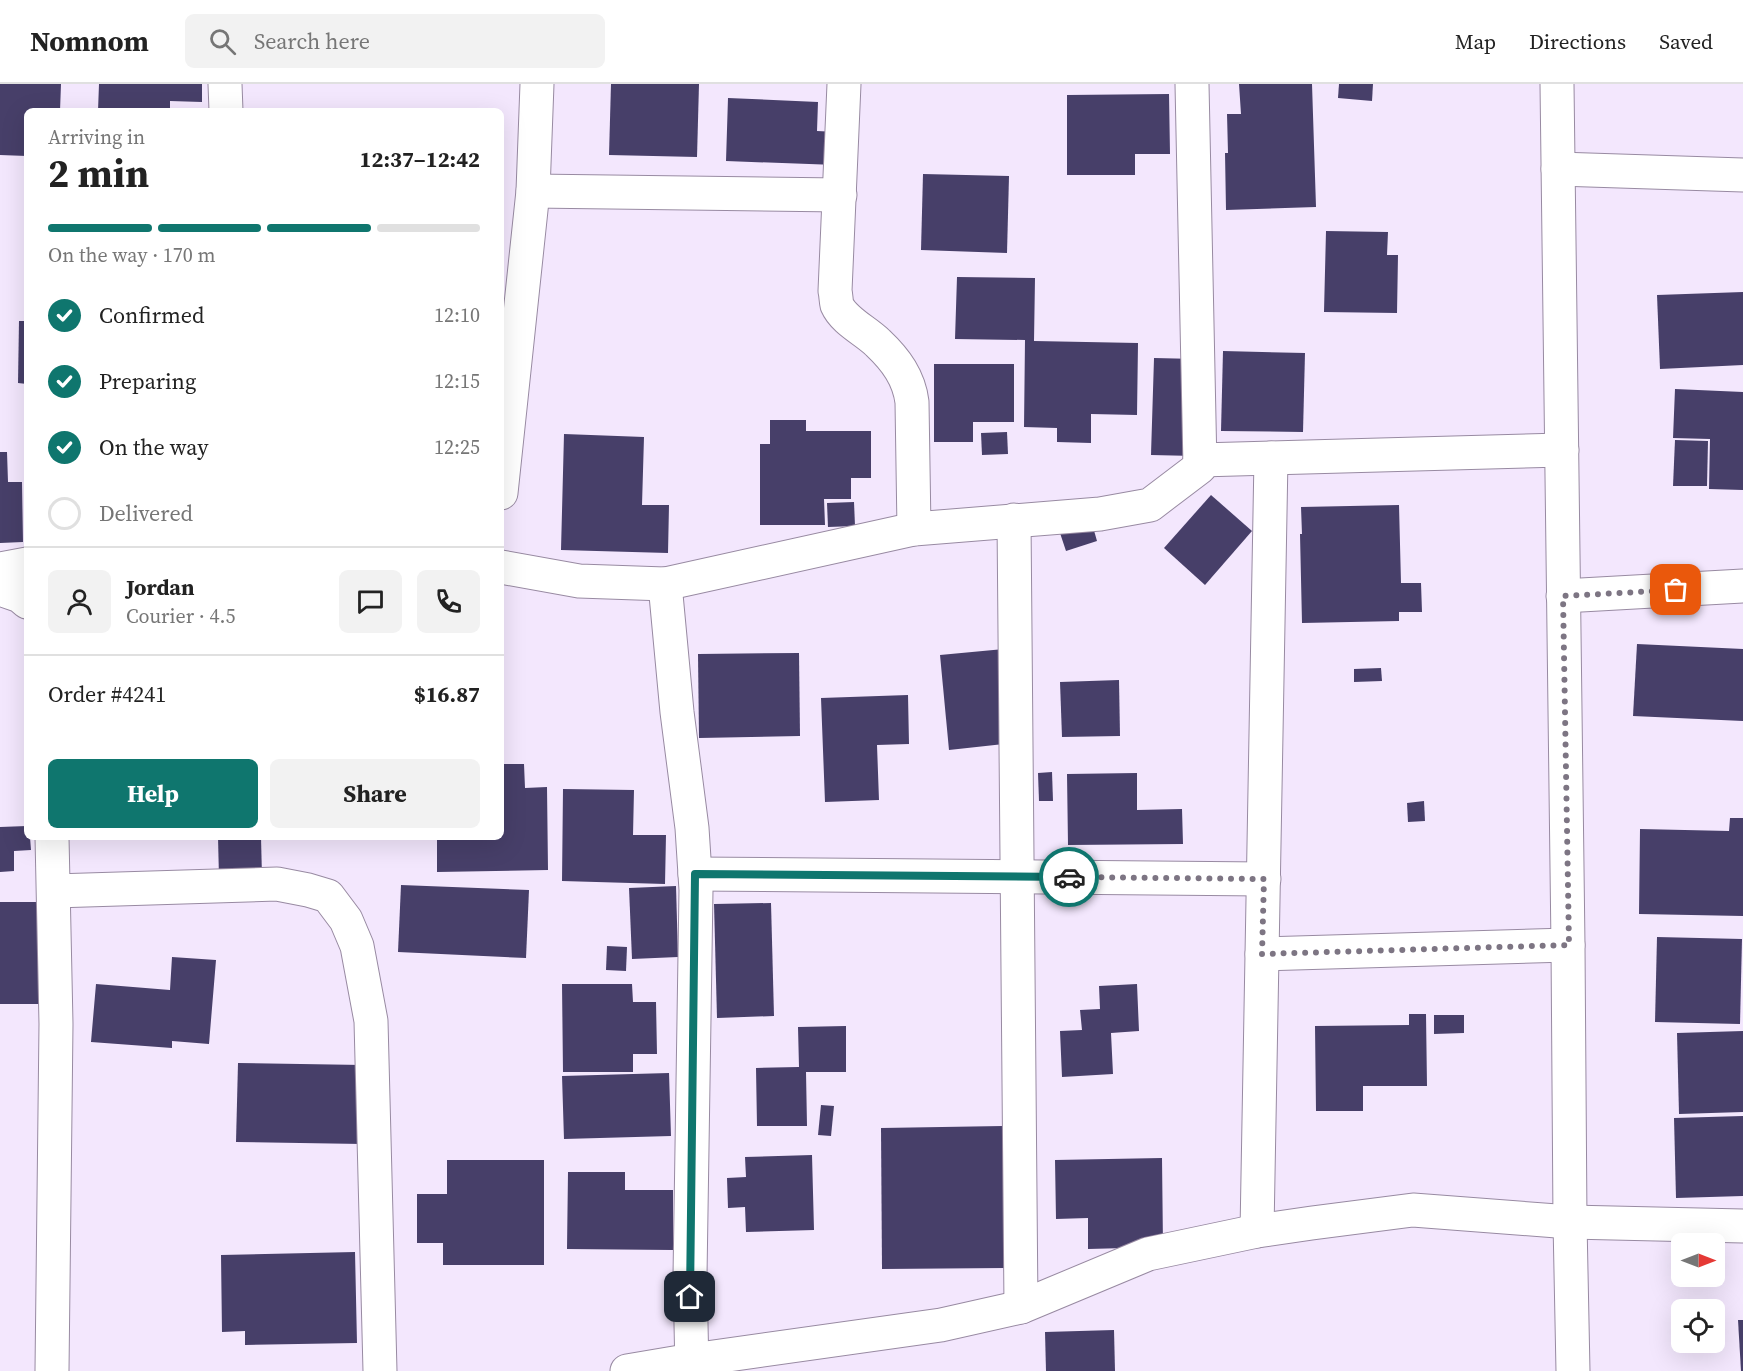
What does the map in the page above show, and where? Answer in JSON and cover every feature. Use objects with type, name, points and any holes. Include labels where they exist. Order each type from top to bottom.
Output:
[{"type":"street","points":[[225,84],[226,108]]},
{"type":"street","points":[[504,452],[533,190],[537,84]]},
{"type":"street","points":[[844,84],[835,291],[837,305],[845,316],[878,343],[908,382],[912,402],[914,529]]},
{"type":"street","points":[[504,568],[579,581],[665,584],[914,529],[1100,514],[1150,505],[1200,467],[1192,84]]},
{"type":"street","points":[[1557,84],[1569,945],[1569,1222],[1573,1371]]},
{"type":"street","points":[[1558,169],[1743,175]]},
{"type":"street","points":[[533,190],[840,195]]},
{"type":"street","points":[[1200,460],[1562,450]]},
{"type":"street","points":[[1257,1231],[1271,458]]},
{"type":"street","points":[[1014,520],[1021,1307]]},
{"type":"street","points":[[0,569],[24,565]]},
{"type":"street","points":[[665,584],[695,874],[690,1276],[692,1365]]},
{"type":"street","points":[[1563,596],[1743,586]]},
{"type":"street","points":[[0,589],[24,599]]},
{"type":"street","points":[[52,840],[56,1024],[52,1371]]},
{"type":"street","points":[[695,874],[1264,879]]},
{"type":"street","points":[[54,891],[277,884],[328,896],[346,920],[357,946],[371,1021],[380,1371]]},
{"type":"street","points":[[1262,954],[1569,945]]},
{"type":"street","points":[[627,1371],[692,1365],[941,1325],[1021,1307],[1148,1254],[1257,1231],[1413,1210],[1569,1222],[1743,1226]]},
{"type":"building","points":[[0,84],[61,84],[60,108],[24,108],[24,156],[0,155]]},
{"type":"building","points":[[99,84],[202,84],[202,102],[170,101],[170,108],[98,108]]},
{"type":"building","points":[[611,84],[699,84],[697,157],[609,155]]},
{"type":"building","points":[[1239,84],[1312,84],[1316,207],[1226,210],[1227,114],[1241,114]]},
{"type":"building","points":[[1339,84],[1373,84],[1372,101],[1338,98]]},
{"type":"building","points":[[1169,94],[1170,154],[1135,154],[1135,175],[1067,175],[1067,95]]},
{"type":"building","points":[[728,98],[818,102],[817,131],[837,132],[836,165],[726,161]]},
{"type":"building","points":[[923,174],[1009,176],[1007,253],[921,250]]},
{"type":"building","points":[[1326,231],[1388,232],[1387,255],[1398,255],[1397,313],[1324,312]]},
{"type":"building","points":[[957,277],[1035,278],[1034,341],[1138,343],[1137,415],[1091,414],[1091,443],[1057,442],[1057,428],[1024,427],[1025,340],[955,339]]},
{"type":"building","points":[[1743,292],[1743,365],[1660,369],[1657,295]]},
{"type":"building","points":[[19,321],[24,321],[24,384],[18,383]]},
{"type":"building","points":[[1223,351],[1305,353],[1303,432],[1221,431]]},
{"type":"building","points":[[1154,358],[1197,359],[1195,456],[1151,455]]},
{"type":"building","points":[[934,364],[1014,364],[1014,422],[973,422],[973,442],[934,442]]},
{"type":"building","points":[[1675,389],[1743,392],[1743,490],[1709,489],[1710,439],[1673,438]]},
{"type":"building","points":[[770,420],[806,420],[806,431],[871,431],[871,478],[851,478],[851,499],[824,499],[825,525],[760,525],[760,444],[770,444]]},
{"type":"building","points":[[1007,432],[1008,454],[982,455],[981,433]]},
{"type":"building","points":[[564,434],[644,437],[642,505],[669,505],[668,553],[561,550]]},
{"type":"building","points":[[1675,440],[1708,441],[1707,486],[1673,486]]},
{"type":"building","points":[[0,452],[7,452],[8,482],[22,482],[23,542],[0,543]]},
{"type":"building","points":[[1211,495],[1252,531],[1205,585],[1164,548]]},
{"type":"building","points":[[854,502],[855,526],[828,527],[827,503]]},
{"type":"building","points":[[1399,505],[1401,583],[1421,583],[1422,612],[1399,612],[1399,621],[1302,623],[1301,507]]},
{"type":"building","points":[[1091,520],[1097,541],[1066,551],[1059,530]]},
{"type":"building","points":[[1637,644],[1743,649],[1743,721],[1633,716]]},
{"type":"building","points":[[1004,649],[1013,743],[949,750],[940,655]]},
{"type":"building","points":[[799,653],[800,736],[699,738],[698,654]]},
{"type":"building","points":[[1381,668],[1382,681],[1354,682],[1354,669]]},
{"type":"building","points":[[1119,680],[1120,736],[1062,737],[1060,682]]},
{"type":"building","points":[[908,695],[909,744],[877,745],[879,800],[825,802],[821,698]]},
{"type":"building","points":[[504,764],[524,764],[525,788],[547,787],[548,870],[437,872],[437,840],[504,840]]},
{"type":"building","points":[[1052,772],[1053,801],[1039,801],[1038,773]]},
{"type":"building","points":[[1137,773],[1137,810],[1182,809],[1183,844],[1068,845],[1067,774]]},
{"type":"building","points":[[563,789],[634,790],[633,835],[666,835],[665,884],[562,881]]},
{"type":"building","points":[[1424,801],[1425,821],[1408,822],[1407,803]]},
{"type":"building","points":[[1730,818],[1743,818],[1743,916],[1639,914],[1640,829],[1729,831]]},
{"type":"building","points":[[24,826],[24,840],[30,840],[31,850],[14,851],[14,871],[0,872],[0,827]]},
{"type":"building","points":[[218,840],[261,840],[262,877],[219,878]]},
{"type":"building","points":[[401,885],[529,890],[526,958],[398,952]]},
{"type":"building","points":[[676,886],[678,957],[632,959],[629,888]]},
{"type":"building","points":[[0,902],[47,902],[46,1004],[0,1004]]},
{"type":"building","points":[[771,903],[774,1016],[717,1018],[714,904]]},
{"type":"building","points":[[1657,937],[1742,939],[1740,1024],[1655,1022]]},
{"type":"building","points":[[607,946],[627,947],[626,971],[606,970]]},
{"type":"building","points":[[172,957],[216,960],[209,1044],[172,1041],[172,1048],[91,1042],[96,984],[170,990]]},
{"type":"building","points":[[562,984],[632,984],[633,1002],[656,1002],[657,1054],[633,1054],[633,1072],[563,1072]]},
{"type":"building","points":[[1137,984],[1139,1031],[1111,1033],[1113,1074],[1062,1077],[1060,1031],[1082,1030],[1080,1010],[1100,1009],[1099,986]]},
{"type":"building","points":[[1409,1014],[1426,1014],[1427,1086],[1363,1086],[1363,1111],[1316,1111],[1315,1026],[1409,1025]]},
{"type":"building","points":[[1434,1015],[1464,1015],[1464,1033],[1434,1034]]},
{"type":"building","points":[[846,1026],[846,1072],[806,1072],[807,1126],[757,1126],[756,1068],[799,1067],[798,1027]]},
{"type":"building","points":[[1743,1031],[1743,1112],[1679,1114],[1677,1033]]},
{"type":"building","points":[[238,1063],[363,1065],[362,1144],[236,1142]]},
{"type":"building","points":[[669,1073],[671,1136],[564,1139],[562,1076]]},
{"type":"building","points":[[821,1105],[834,1106],[831,1136],[818,1135]]},
{"type":"building","points":[[1743,1116],[1743,1196],[1676,1198],[1674,1118]]},
{"type":"building","points":[[1003,1126],[1005,1268],[882,1269],[881,1128]]},
{"type":"building","points":[[812,1155],[814,1230],[746,1232],[745,1207],[728,1208],[727,1178],[746,1177],[745,1157]]},
{"type":"building","points":[[1162,1158],[1163,1247],[1088,1249],[1088,1218],[1056,1219],[1055,1160]]},
{"type":"building","points":[[447,1160],[544,1160],[544,1265],[443,1265],[443,1243],[417,1243],[417,1194],[447,1194]]},
{"type":"building","points":[[568,1172],[625,1172],[625,1190],[673,1190],[673,1250],[567,1249]]},
{"type":"building","points":[[355,1252],[357,1343],[245,1345],[245,1331],[222,1332],[221,1255]]},
{"type":"building","points":[[1738,1320],[1743,1320],[1743,1371],[1741,1371]]},
{"type":"building","points":[[1114,1330],[1115,1371],[1046,1371],[1045,1332]]},
{"type":"way so far","points":[[1069,877],[1264,879],[1262,954],[1569,945],[1563,596],[1676,590]]},
{"type":"route","points":[[690,1297],[695,874],[1069,877]]}]
